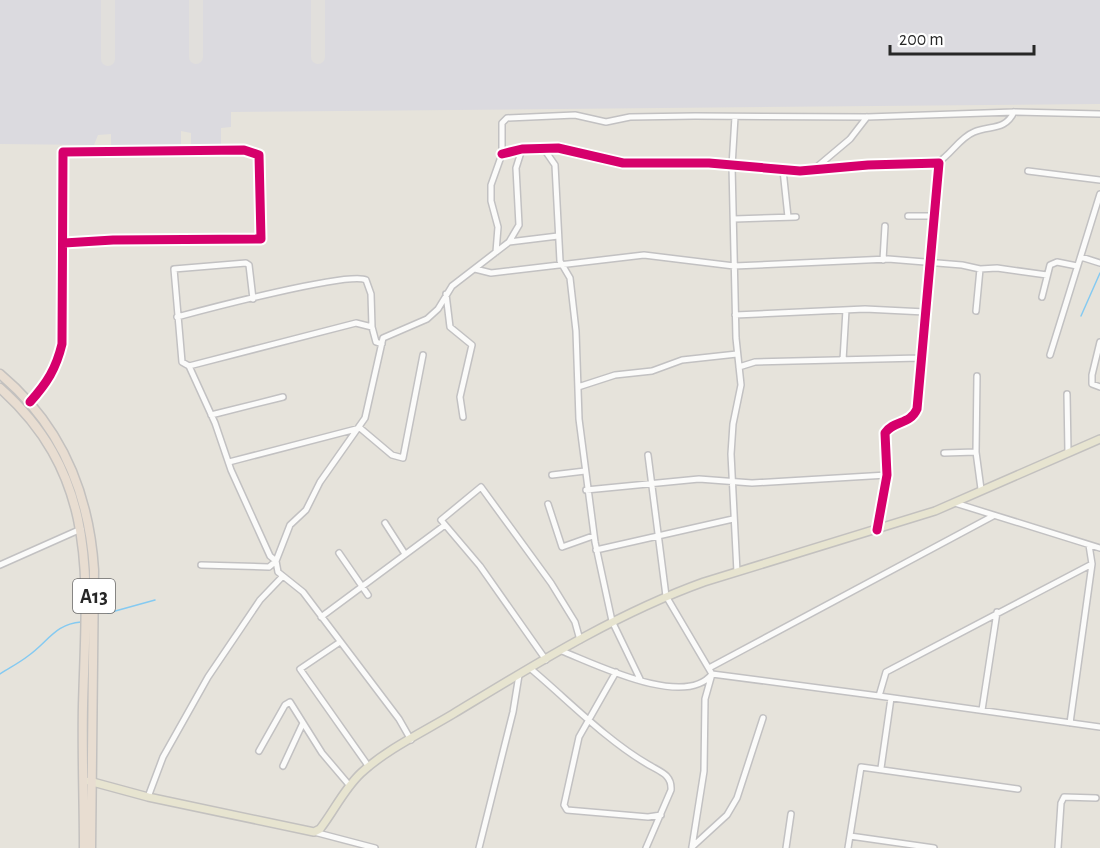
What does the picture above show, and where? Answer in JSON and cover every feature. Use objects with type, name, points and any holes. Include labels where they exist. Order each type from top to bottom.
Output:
[{"type":"highway","name":"A13","points":[[0,374],[30,402],[58,439],[70,460],[90,525],[94,570],[84,848]]},
{"type":"highway","name":"A13","points":[[0,388],[16,403],[50,445],[69,484],[81,529],[86,585],[91,848]]},
{"type":"main road","points":[[88,781],[147,797],[314,832],[320,829],[350,786],[369,767],[612,621],[666,596],[877,530],[955,503],[981,489],[1100,438]]},
{"type":"street","points":[[936,164],[975,131],[1000,127],[1010,121],[1014,112]]},
{"type":"street","points":[[496,252],[498,227],[491,201],[491,184],[502,154],[502,123],[507,118],[575,115],[606,122],[630,117],[867,117],[1014,112],[1100,114]]},
{"type":"street","points":[[735,117],[732,166],[735,315],[740,397],[733,424],[731,482],[737,572]]},
{"type":"street","points":[[812,171],[850,139],[867,117]]},
{"type":"street","points":[[502,154],[522,149],[574,150],[623,163],[709,163],[812,171],[868,165],[939,163],[920,358],[919,396],[914,416],[910,420],[892,426],[885,433],[887,475],[877,530]]},
{"type":"street","points":[[201,566],[269,567],[276,561],[290,525],[306,510],[321,482],[360,428],[369,406],[382,344],[386,336],[427,319],[438,309],[446,294],[509,242],[519,225],[516,168],[522,149]]},
{"type":"street","points":[[544,149],[555,165],[561,264],[570,278],[586,490],[593,536],[612,621],[640,679]]},
{"type":"street","points":[[30,402],[49,382],[62,344],[63,153],[244,150],[259,155],[261,239],[64,243]]},
{"type":"street","points":[[783,170],[788,217]]},
{"type":"street","points":[[1028,171],[1100,180]]},
{"type":"street","points":[[1050,355],[1100,194]]},
{"type":"street","points":[[908,216],[933,216]]},
{"type":"street","points":[[734,219],[796,217]]},
{"type":"street","points":[[883,260],[885,226]]},
{"type":"street","points":[[509,242],[558,236]]},
{"type":"street","points":[[475,269],[492,273],[644,255],[734,266],[883,260],[931,263],[980,270],[997,268],[1047,275]]},
{"type":"street","points":[[1081,257],[1100,263]]},
{"type":"street","points":[[1042,297],[1050,265],[1057,262],[1077,266]]},
{"type":"street","points":[[253,299],[249,265],[246,263],[174,269],[182,362],[189,366],[270,556],[276,561],[278,572],[303,592],[399,720],[411,740]]},
{"type":"street","points":[[976,311],[980,270]]},
{"type":"street","points":[[177,317],[323,282],[363,278],[370,294],[372,327],[376,342],[382,344]]},
{"type":"street","points":[[446,294],[450,327],[472,345],[460,397],[463,417]]},
{"type":"street","points":[[735,315],[890,309],[925,312]]},
{"type":"street","points":[[843,360],[846,310]]},
{"type":"street","points":[[189,366],[356,323],[372,327]]},
{"type":"street","points":[[1100,342],[1092,384],[1100,387]]},
{"type":"street","points":[[578,387],[615,375],[652,371],[682,360],[737,354]]},
{"type":"street","points":[[360,428],[392,455],[403,458],[423,355]]},
{"type":"street","points":[[739,367],[754,362],[920,358]]},
{"type":"street","points":[[977,376],[976,452],[981,489]]},
{"type":"street","points":[[1067,394],[1068,452]]},
{"type":"street","points":[[211,415],[283,397]]},
{"type":"street","points":[[229,462],[360,428]]},
{"type":"street","points":[[944,453],[976,452]]},
{"type":"street","points":[[648,455],[666,596],[712,674],[705,699],[704,771],[691,848]]},
{"type":"street","points":[[552,475],[585,471]]},
{"type":"street","points":[[586,490],[699,479],[731,482],[785,482],[887,475]]},
{"type":"street","points":[[546,660],[480,566],[445,525],[442,517],[481,487],[552,583],[575,622],[580,640]]},
{"type":"street","points":[[955,503],[1100,548]]},
{"type":"street","points":[[548,504],[562,547],[593,536]]},
{"type":"street","points":[[709,668],[993,516]]},
{"type":"street","points":[[596,550],[733,519]]},
{"type":"street","points":[[385,524],[405,554]]},
{"type":"street","points":[[0,565],[90,525]]},
{"type":"street","points":[[321,617],[361,585],[445,525]]},
{"type":"street","points":[[1070,723],[1092,564],[1089,545]]},
{"type":"street","points":[[339,553],[368,594]]},
{"type":"street","points":[[879,696],[886,672],[1092,564]]},
{"type":"street","points":[[147,797],[163,757],[208,677],[260,600],[282,577]]},
{"type":"street","points":[[982,710],[997,612]]},
{"type":"street","points":[[340,642],[300,669],[369,767]]},
{"type":"street","points":[[562,651],[616,672],[662,686],[691,688],[706,682],[712,674]]},
{"type":"street","points":[[531,669],[628,752],[668,775],[672,783],[671,790],[646,848]]},
{"type":"street","points":[[616,672],[579,737],[564,805],[567,810],[639,816],[661,814]]},
{"type":"street","points":[[712,674],[1100,727]]},
{"type":"street","points":[[479,848],[513,712],[519,675]]},
{"type":"street","points":[[881,768],[891,698]]},
{"type":"street","points":[[259,751],[287,702],[291,703],[332,766],[350,786]]},
{"type":"street","points":[[691,848],[727,815],[764,718]]},
{"type":"street","points":[[283,766],[303,723]]},
{"type":"street","points":[[848,848],[858,771],[861,766],[1018,789]]},
{"type":"street","points":[[1058,848],[1061,803],[1064,797],[1096,798]]},
{"type":"street","points":[[786,848],[791,814]]},
{"type":"street","points":[[314,832],[375,848]]},
{"type":"street","points":[[850,836],[934,848]]},
{"type":"shaded area","points":[[0,0],[1100,0],[1100,104],[231,112],[231,127],[221,128],[221,146],[191,147],[191,133],[181,131],[181,146],[111,147],[111,134],[98,135],[94,145],[0,144]]},
{"type":"waterway","points":[[1081,316],[1100,273]]},
{"type":"waterway","points":[[108,613],[155,600]]},
{"type":"waterway","points":[[0,674],[35,651],[58,630],[72,623],[81,622]]},
{"type":"taxiway","points":[[108,0],[108,59]]},
{"type":"taxiway","points":[[196,0],[196,57]]},
{"type":"taxiway","points":[[318,0],[318,57]]},
{"type":"cycle path","points":[[502,154],[522,149],[558,148],[623,163],[709,163],[800,171],[868,165],[939,163],[917,409],[910,418],[893,426],[885,433],[887,475],[877,530]]},
{"type":"cycle path","points":[[30,402],[50,375],[62,344],[63,152],[244,150],[259,155],[261,239],[113,240],[64,243]]}]
